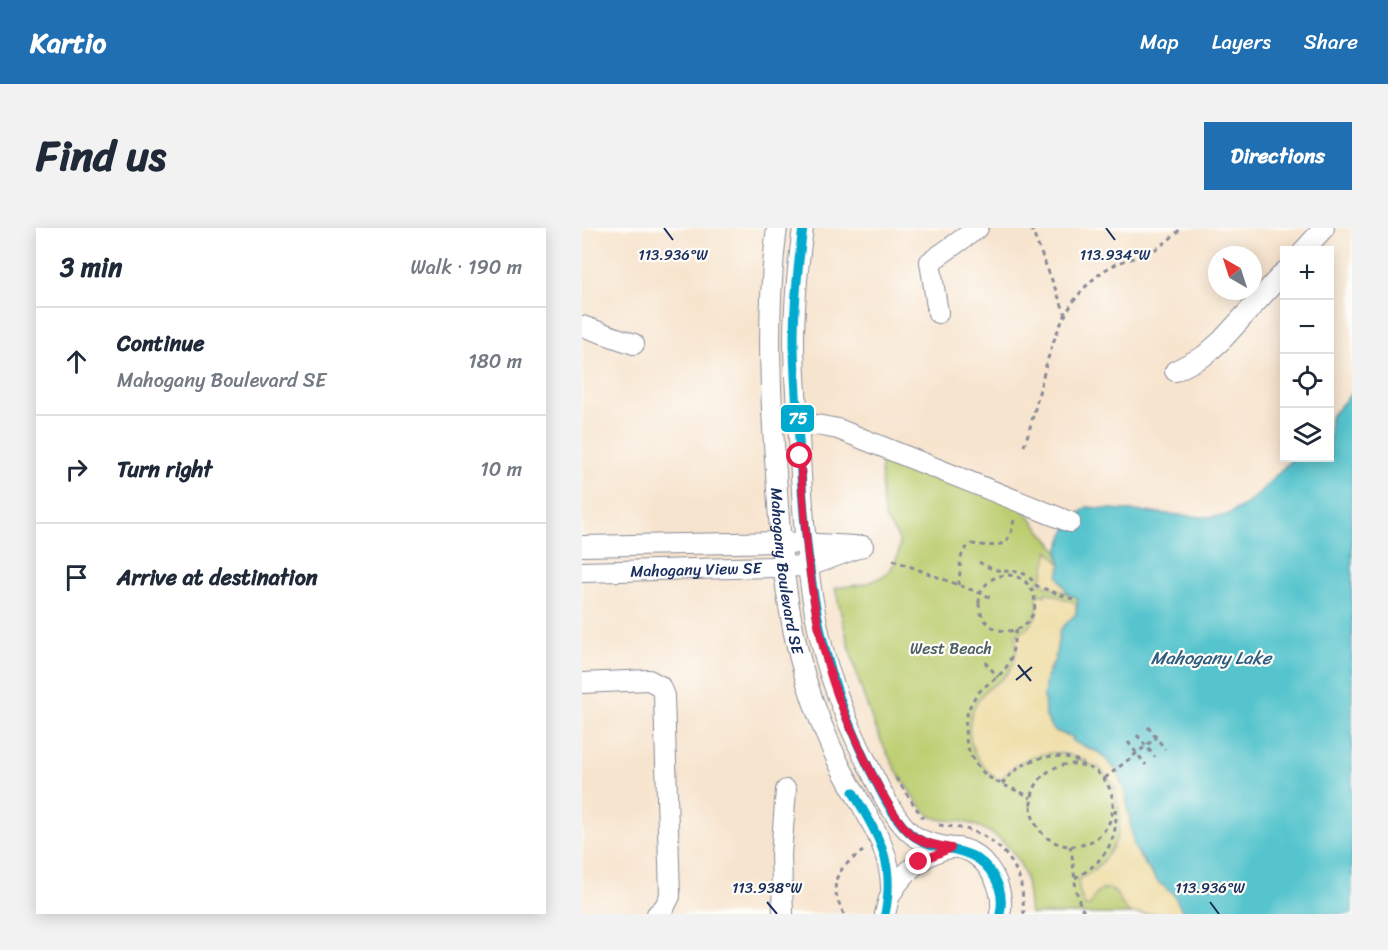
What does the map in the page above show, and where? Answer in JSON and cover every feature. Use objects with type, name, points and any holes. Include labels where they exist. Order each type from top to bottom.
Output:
[{"type":"street","name":"Mahogany Boulevard SE","points":[[777,228],[771,290],[769,364],[780,542],[789,610],[806,680],[821,724],[838,764],[880,840],[889,867],[890,905]]},
{"type":"street","name":"Mahogany Boulevard SE","points":[[803,228],[794,341],[806,542],[818,622],[830,674],[879,788],[908,831],[922,841],[974,855],[992,871],[1000,889],[1002,912]]},
{"type":"street","points":[[938,313],[930,262],[978,228]]},
{"type":"street","points":[[1308,246],[1324,228]]},
{"type":"street","points":[[1175,371],[1204,356],[1222,340],[1280,276]]},
{"type":"street","points":[[582,326],[634,344]]},
{"type":"street","points":[[799,426],[817,425],[838,429],[1070,522]]},
{"type":"street","name":"Mahogany View SE","points":[[582,546],[780,542],[863,546],[808,566],[582,572]]},
{"type":"street","points":[[582,683],[649,680],[660,686],[664,696],[670,896],[664,908],[657,914]]},
{"type":"street","points":[[783,914],[781,855],[786,790]]},
{"type":"street","points":[[890,905],[914,866],[931,855],[951,848]]},
{"type":"path","points":[[1031,228],[1065,313]]},
{"type":"path","points":[[1024,446],[1054,339],[1065,313],[1075,298],[1096,277],[1120,262],[1157,248],[1181,228]]},
{"type":"path","points":[[958,585],[963,550],[972,544],[993,547],[1007,540],[1012,534],[1019,501]]},
{"type":"path","points":[[893,560],[990,597]]},
{"type":"path","points":[[979,562],[998,570],[1019,571],[1033,580],[1037,586],[1075,600]]},
{"type":"path","points":[[1017,577],[1019,571]]},
{"type":"path","points":[[999,577],[1017,577],[1030,587],[1035,604],[1029,620],[1016,630],[1000,631],[987,623],[979,609],[981,594],[991,580],[999,577]]},
{"type":"path","points":[[1016,630],[1012,656],[1008,665],[973,699],[965,722],[965,737],[974,762],[983,772],[1031,798]]},
{"type":"path","points":[[986,662],[998,677]]},
{"type":"path","points":[[1148,727],[1165,749]]},
{"type":"path","points":[[1137,735],[1155,757]]},
{"type":"path","points":[[1105,778],[1156,738]]},
{"type":"path","points":[[1128,742],[1146,765]]},
{"type":"path","points":[[1002,784],[1014,771],[1038,758],[1056,756],[1088,766],[1105,778],[1113,797],[1116,825],[1109,848],[1093,867],[1075,878]]},
{"type":"path","points":[[1088,766],[1074,763],[1060,764],[1048,770],[1038,780],[1031,798],[1032,819],[1039,831],[1049,840],[1070,846],[1089,843],[1100,835],[1108,824],[1113,811],[1113,797]]},
{"type":"path","points":[[1070,846],[1076,893],[1085,914]]},
{"type":"path","points":[[844,914],[834,888],[835,880],[844,867],[863,851]]},
{"type":"green space","name":"West Beach","points":[[881,452],[1021,507],[1058,551],[1061,565],[1078,598],[1100,753],[1184,914],[1030,914],[1024,873],[1020,863],[1007,846],[999,838],[980,827],[929,815],[907,788],[891,762],[867,706],[835,588],[861,585],[877,580],[890,570],[897,557],[899,540],[886,520],[883,510]]},
{"type":"sand","points":[[1049,550],[1061,565],[1059,575],[1067,590],[1066,593],[1038,582],[1043,576]]},
{"type":"sand","points":[[1046,592],[1076,603],[1076,614],[1060,630],[1055,660],[1048,671],[1045,714],[1055,731],[1073,737],[1072,741],[1100,753],[1118,772],[1124,786],[1139,856],[1156,880],[1174,894],[1184,914],[1131,914],[1115,892],[1110,889],[1097,892],[1090,906],[1085,906],[1078,880],[1101,863],[1115,842],[1119,830],[1120,817],[1113,790],[1116,788],[1098,766],[1096,768],[1071,755],[1046,753],[1022,762],[1000,780],[981,763],[975,753],[969,731],[974,707],[984,692],[1009,671],[1016,653],[1016,634],[1028,628],[1035,618],[1038,606],[1037,593],[1045,596]]},
{"type":"water","name":"Mahogany Lake","points":[[1352,393],[1352,914],[1184,914],[1174,895],[1156,880],[1134,847],[1126,796],[1118,772],[1100,753],[1072,741],[1073,737],[1055,731],[1045,714],[1046,678],[1055,660],[1060,630],[1076,614],[1078,598],[1066,593],[1058,576],[1061,565],[1058,551],[1070,522],[1087,507],[1203,517],[1225,516],[1246,504],[1289,462],[1334,462],[1334,413]]},
{"type":"transit line","name":"75","points":[[803,228],[795,313],[795,378],[805,528],[810,570],[826,652],[853,733],[895,816],[915,837],[936,846],[966,853],[985,865],[1000,889],[1000,914]]},
{"type":"transit line","name":"75","points":[[853,792],[877,836],[886,864],[888,895],[885,914]]},
{"type":"route","points":[[800,456],[810,582],[830,674],[843,710],[879,788],[903,825],[922,841],[951,848],[919,862]]}]
